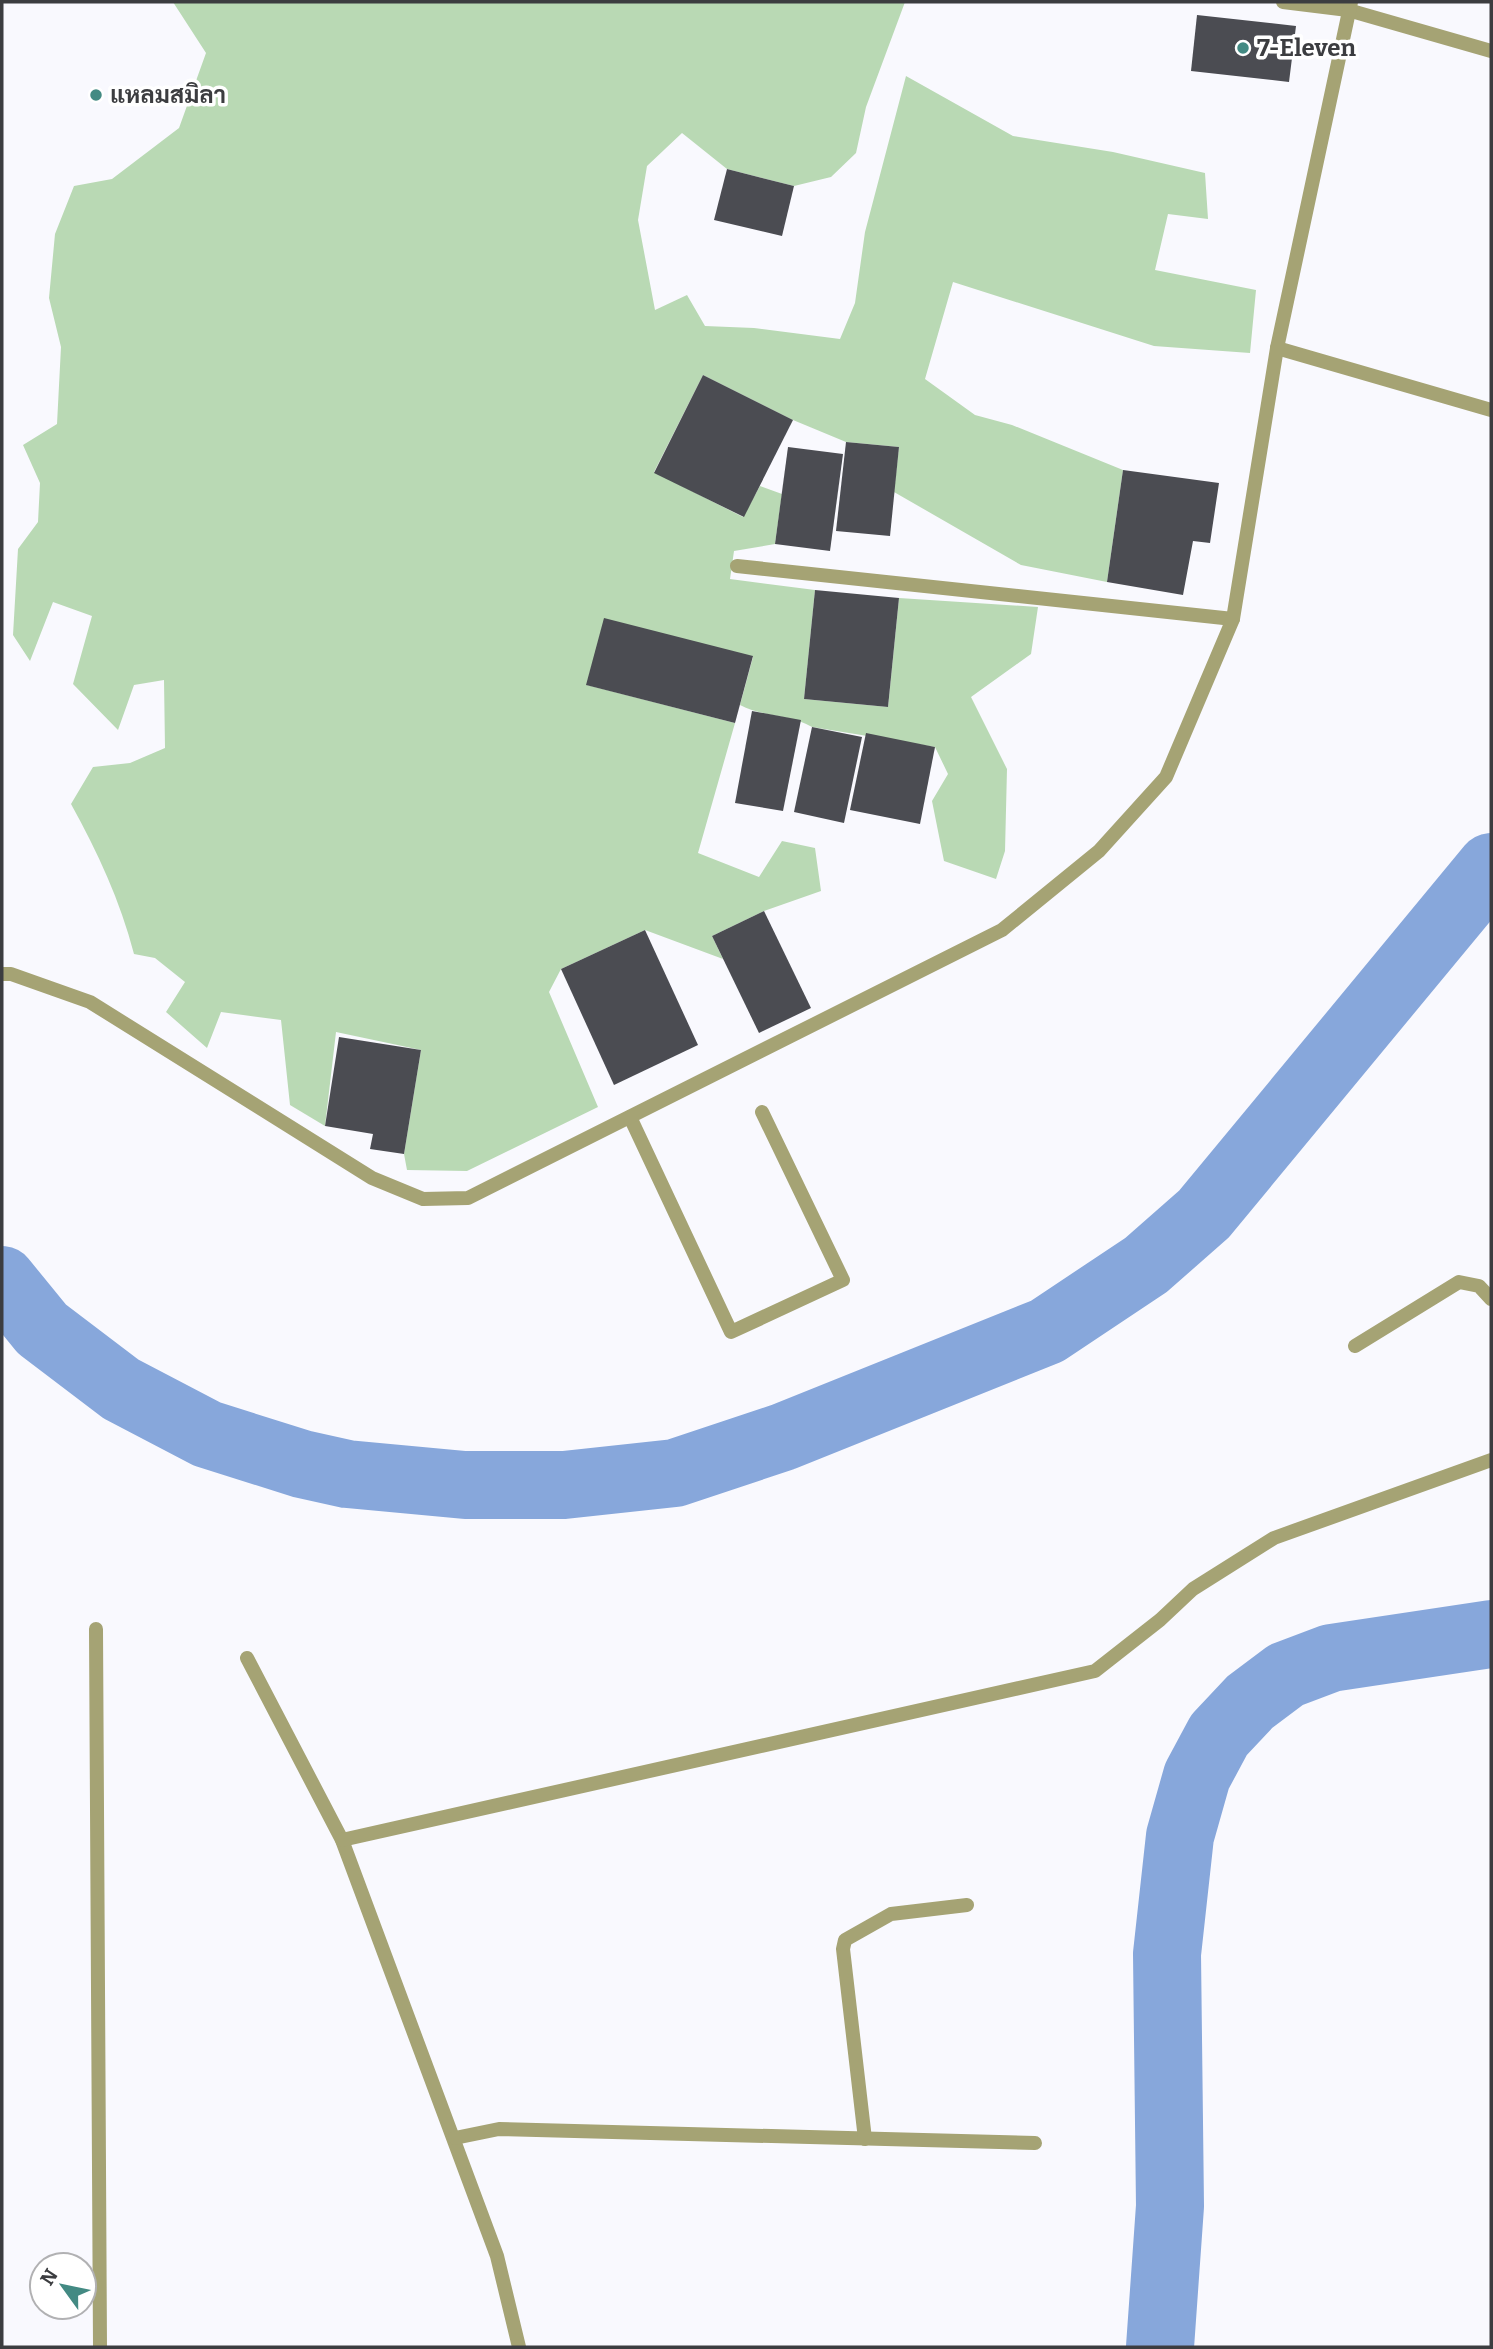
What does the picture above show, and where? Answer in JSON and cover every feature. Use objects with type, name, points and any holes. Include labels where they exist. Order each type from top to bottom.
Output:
[{"type":"street","points":[[1283,2],[1350,6],[1491,51]]},
{"type":"street","points":[[6,974],[90,1002],[372,1178],[423,1199],[468,1198],[1002,930],[1099,850],[1166,777],[1233,619],[1277,348],[1350,6]]},
{"type":"street","points":[[1277,348],[1491,411]]},
{"type":"street","points":[[737,566],[1233,619]]},
{"type":"street","points":[[630,1116],[731,1332],[843,1280],[762,1112]]},
{"type":"street","points":[[1354,1346],[1459,1282],[1479,1286],[1491,1299]]},
{"type":"street","points":[[342,1840],[1095,1671],[1160,1620],[1193,1589],[1274,1538],[1491,1460]]},
{"type":"street","points":[[96,1629],[100,2347]]},
{"type":"street","points":[[247,1658],[342,1840],[497,2256],[519,2347]]},
{"type":"street","points":[[865,2138],[843,1949],[845,1940],[891,1913],[967,1905]]},
{"type":"street","points":[[455,2138],[499,2129],[1035,2143]]},
{"type":"green space","points":[[173,2],[905,2],[866,107],[856,153],[831,177],[794,186],[727,169],[682,133],[647,166],[638,220],[655,310],[687,295],[705,326],[754,328],[840,339],[855,303],[865,232],[906,76],[1013,136],[1113,152],[1205,173],[1208,219],[1168,214],[1155,270],[1256,290],[1250,353],[1154,346],[953,282],[925,379],[975,415],[1012,425],[1123,470],[1107,582],[1021,565],[894,492],[899,447],[846,442],[793,420],[703,375],[654,472],[743,517],[760,486],[782,494],[775,544],[734,551],[730,579],[815,590],[804,699],[888,707],[899,598],[1038,607],[1031,654],[971,697],[1007,769],[1005,851],[996,879],[944,861],[932,801],[948,774],[935,747],[812,727],[740,705],[753,657],[587,685],[735,723],[698,853],[759,877],[782,841],[815,848],[821,891],[764,911],[712,936],[723,959],[645,930],[561,969],[549,992],[598,1107],[467,1171],[407,1170],[404,1154],[421,1050],[336,1032],[325,1126],[290,1105],[281,1020],[221,1012],[207,1048],[166,1012],[185,982],[155,958],[134,954],[107,877],[71,804],[93,767],[130,763],[165,748],[164,680],[134,685],[118,730],[73,684],[92,616],[53,602],[30,661],[13,635],[18,549],[38,522],[40,483],[23,445],[57,424],[61,347],[49,298],[55,234],[74,186],[112,179],[179,128],[206,53]]},
{"type":"building","name":"7-Eleven","points":[[1197,15],[1296,26],[1289,82],[1191,71]]},
{"type":"building","points":[[727,169],[794,186],[782,236],[714,220]]},
{"type":"building","points":[[703,375],[793,420],[744,517],[654,473]]},
{"type":"building","points":[[846,442],[899,447],[890,536],[836,531]]},
{"type":"building","points":[[788,447],[843,454],[830,551],[775,544]]},
{"type":"building","points":[[1123,470],[1219,483],[1210,543],[1193,541],[1183,595],[1107,582]]},
{"type":"building","points":[[815,590],[899,598],[888,707],[804,699]]},
{"type":"building","points":[[604,618],[753,656],[735,723],[586,685]]},
{"type":"building","points":[[752,711],[801,720],[783,811],[735,803]]},
{"type":"building","points":[[812,727],[862,737],[844,823],[794,812]]},
{"type":"building","points":[[866,733],[935,747],[920,824],[850,810]]},
{"type":"building","points":[[764,911],[811,1008],[759,1033],[712,936]]},
{"type":"building","points":[[645,930],[698,1045],[614,1085],[561,969]]},
{"type":"building","points":[[339,1037],[421,1050],[404,1154],[370,1149],[373,1134],[325,1126]]},
{"type":"waterway","points":[[2,1280],[42,1329],[121,1389],[207,1434],[302,1464],[347,1474],[465,1485],[564,1485],[675,1473],[783,1437],[1047,1331],[1146,1265],[1204,1214],[1491,867]]},
{"type":"waterway","points":[[1160,2347],[1170,2206],[1167,1954],[1180,1836],[1197,1776],[1219,1735],[1250,1702],[1286,1675],[1331,1658],[1491,1634]]},
{"type":"place","name":"7-Eleven","points":[[1243,48]]},
{"type":"place","name":"แหลมสมิลา","points":[[96,95]]}]
